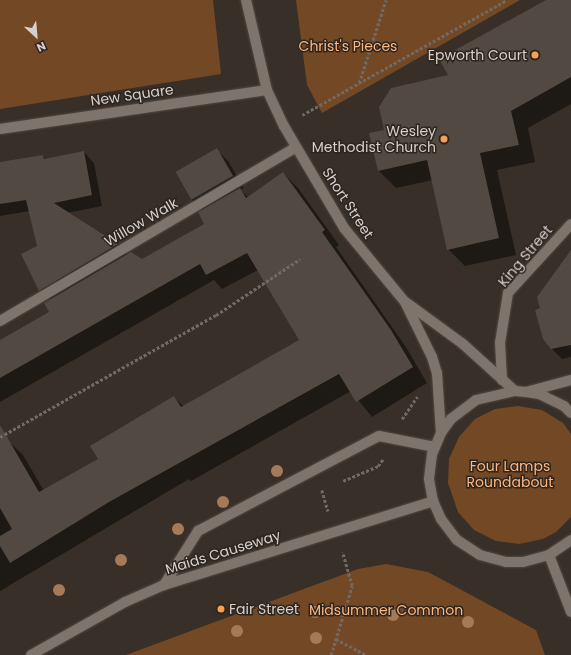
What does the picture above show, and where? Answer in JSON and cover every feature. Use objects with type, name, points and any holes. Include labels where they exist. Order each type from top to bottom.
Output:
[{"type":"street","name":"Short Street","points":[[246,0],[267,90],[284,126],[344,228],[405,302],[432,357],[437,373],[441,433]]},
{"type":"street","name":"New Square","points":[[0,129],[267,90]]},
{"type":"street","name":"Willow Walk","points":[[0,320],[296,147]]},
{"type":"street","name":"King Street","points":[[502,380],[500,343],[508,294],[571,224]]},
{"type":"street","name":"Short Street","points":[[405,302],[463,344],[515,391]]},
{"type":"street","points":[[526,392],[571,380]]},
{"type":"street","points":[[569,408],[539,394],[515,391],[476,400],[451,419],[441,433],[435,446],[429,479],[432,501],[440,519],[457,540],[480,555],[506,562],[523,562],[549,555],[571,540]]},
{"type":"street","points":[[164,585],[198,531],[379,436],[435,446]]},
{"type":"street","name":"Maids Causeway","points":[[31,655],[125,602],[164,585],[336,533],[432,501]]},
{"type":"street","points":[[549,555],[571,612]]},
{"type":"path","points":[[358,83],[386,0]]},
{"type":"path","points":[[284,126],[507,0]]},
{"type":"path","points":[[0,437],[216,315],[300,259]]},
{"type":"path","points":[[331,655],[352,586],[336,533]]},
{"type":"path","points":[[336,639],[366,655]]},
{"type":"green space","points":[[0,0],[213,0],[221,74],[0,109]]},
{"type":"green space","name":"Christ's Pieces","points":[[296,0],[520,0],[322,113],[307,85]]},
{"type":"green space","name":"Four Lamps Roundabout","points":[[518,406],[542,410],[563,423],[571,434],[571,517],[556,532],[543,539],[519,544],[496,541],[474,530],[458,512],[448,483],[449,459],[459,437],[475,419],[495,409]]},
{"type":"green space","name":"Midsummer Common","points":[[386,564],[428,572],[536,630],[545,655],[126,655],[358,569]]},
{"type":"building","name":"Wesley Methodist Church","points":[[546,0],[571,0],[571,77],[511,111],[519,145],[480,153],[499,238],[447,250],[427,160],[378,171],[369,133],[384,130],[379,107],[391,88],[448,75],[439,59]]},
{"type":"building","points":[[217,148],[233,176],[191,200],[175,172]]},
{"type":"building","points":[[84,151],[92,195],[54,203],[118,244],[39,291],[21,254],[37,246],[26,200],[0,204],[0,162],[43,155],[44,159]]},
{"type":"building","points":[[283,172],[325,230],[322,232],[391,330],[413,367],[356,402],[339,374],[109,502],[10,563],[0,546],[0,536],[12,529],[0,508],[0,425],[39,492],[98,459],[90,446],[174,396],[181,407],[299,340],[247,253],[206,275],[200,264],[0,378],[0,340],[49,312],[44,303],[131,252],[142,259],[204,224],[198,212],[240,188],[246,198]]},
{"type":"building","points":[[571,250],[571,345],[551,349],[543,339],[535,310],[540,308],[537,297]]},
{"type":"place","name":"Epworth Court","points":[[535,55]]},
{"type":"place","name":"Wesley Methodist Church","points":[[444,139]]},
{"type":"place","name":"Fair Street","points":[[221,609]]}]
